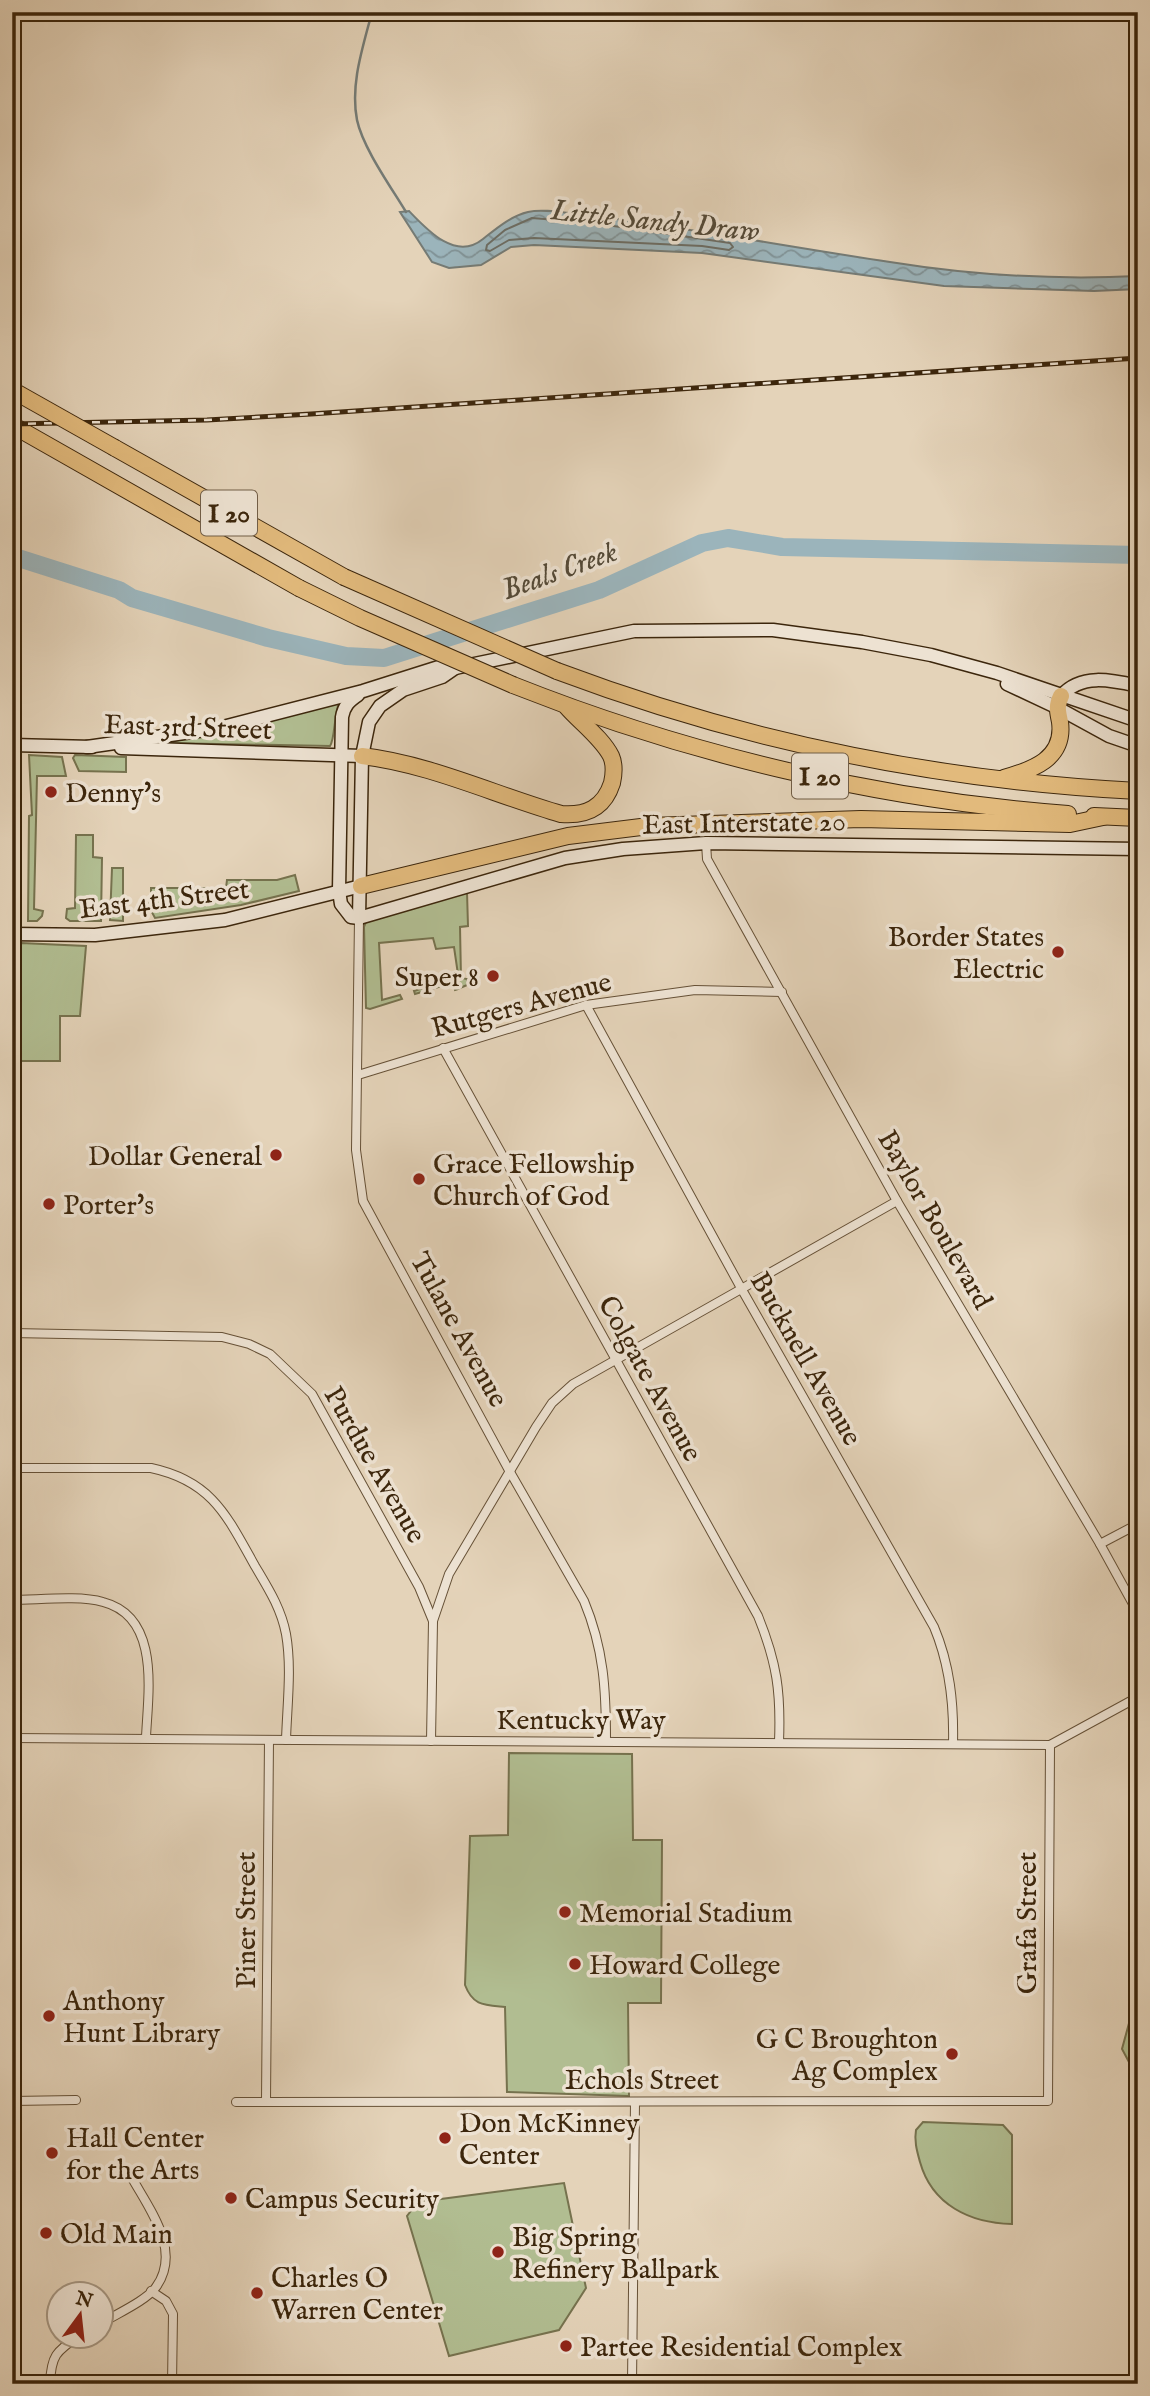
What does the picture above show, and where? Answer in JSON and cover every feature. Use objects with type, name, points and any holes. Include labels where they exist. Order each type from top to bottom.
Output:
[{"type":"highway","name":"I 20","points":[[12,390],[344,577],[557,671],[650,704],[747,732],[859,757],[997,780],[1069,788],[1138,791]]},
{"type":"highway","name":"I 20","points":[[12,425],[299,588],[360,618],[565,705],[722,753],[851,783],[960,802],[1040,812],[1138,818]]},
{"type":"highway","points":[[997,780],[1038,767],[1056,749],[1060,736],[1058,702]]},
{"type":"highway","points":[[362,756],[425,770],[561,814],[584,814],[596,808],[608,793],[614,774],[613,764],[601,741],[565,705]]},
{"type":"highway","points":[[361,886],[568,836],[649,826],[861,819],[1070,824],[1103,817]]},
{"type":"main road","points":[[86,747],[219,728],[363,691],[442,666],[455,668],[634,631],[773,630],[931,655],[997,673],[1058,702],[1109,736],[1138,746]]},
{"type":"main road","name":"Tulane Avenue","points":[[359,918],[362,756],[369,722],[380,706],[403,690],[442,677],[455,668]]},
{"type":"main road","points":[[1058,702],[1068,688],[1079,682],[1093,680],[1138,686]]},
{"type":"main road","points":[[359,918],[351,917],[341,904],[339,891],[340,755],[343,709],[363,691]]},
{"type":"main road","points":[[1058,702],[1138,722]]},
{"type":"main road","name":"East 3rd Street","points":[[12,746],[362,756]]},
{"type":"main road","name":"East Interstate 20","points":[[359,918],[565,858],[623,849],[706,843],[1138,849]]},
{"type":"main road","name":"East 4th Street","points":[[12,934],[95,935],[225,920],[361,886]]},
{"type":"street","name":"Baylor Boulevard","points":[[706,843],[707,859],[898,1201],[1138,1612]]},
{"type":"street","name":"Tulane Avenue","points":[[359,918],[356,1150],[363,1201],[510,1472],[584,1601],[604,1666],[606,1741]]},
{"type":"street","name":"Rutgers Avenue","points":[[358,1075],[586,1005],[695,990],[782,992]]},
{"type":"street","name":"Bucknell Avenue","points":[[586,1005],[741,1288],[934,1627],[942,1645],[951,1681],[953,1744]]},
{"type":"street","name":"Colgate Avenue","points":[[443,1048],[613,1359],[758,1616],[771,1647],[778,1676],[779,1742]]},
{"type":"street","points":[[433,1621],[449,1574],[552,1403],[573,1384],[613,1359],[898,1201]]},
{"type":"street","name":"Purdue Avenue","points":[[12,1333],[222,1337],[249,1344],[270,1354],[312,1394],[419,1587],[433,1621],[431,1741]]},
{"type":"street","points":[[12,1468],[151,1468],[187,1479],[206,1493],[226,1514],[279,1608],[288,1655],[286,1740]]},
{"type":"street","points":[[1100,1544],[1138,1524]]},
{"type":"street","points":[[12,1600],[103,1602],[120,1609],[134,1623],[144,1639],[149,1664],[146,1737]]},
{"type":"street","name":"Kentucky Way","points":[[12,1738],[1050,1745],[1138,1697]]},
{"type":"street","name":"Piner Street","points":[[266,2101],[269,1740]]},
{"type":"street","name":"Grafa Street","points":[[1048,2101],[1050,1745]]},
{"type":"street","points":[[12,2101],[76,2100]]},
{"type":"street","name":"Echols Street","points":[[236,2102],[1048,2101]]},
{"type":"street","points":[[632,2384],[635,2102]]},
{"type":"street","points":[[116,2314],[151,2291],[165,2264],[164,2237],[132,2178]]},
{"type":"street","points":[[151,2291],[166,2301],[173,2314],[172,2384]]},
{"type":"street","points":[[51,2384],[51,2366],[60,2350]]},
{"type":"green space","points":[[339,703],[330,746],[166,743]]},
{"type":"green space","points":[[29,755],[62,757],[66,776],[37,776],[34,909],[43,911],[37,921],[28,921],[29,816],[32,815]]},
{"type":"green space","points":[[75,755],[126,757],[126,772],[79,771],[73,758]]},
{"type":"green space","points":[[76,835],[93,835],[93,857],[102,858],[101,921],[70,921],[66,918],[67,909],[75,908]]},
{"type":"green space","points":[[112,868],[123,868],[123,921],[110,920]]},
{"type":"green space","points":[[295,875],[299,891],[241,905],[155,918],[147,903],[151,901],[151,888],[226,888],[227,880],[277,880]]},
{"type":"green space","points":[[467,892],[468,926],[460,927],[461,978],[467,979],[467,985],[460,988],[454,947],[436,949],[433,938],[379,943],[382,1000],[400,995],[402,999],[366,1008],[366,922]]},
{"type":"green space","points":[[21,943],[86,946],[80,1016],[60,1016],[60,1061],[12,1061],[12,1013],[19,1012]]},
{"type":"green space","points":[[454,973],[458,989],[455,990],[452,983],[415,994],[414,991],[439,983],[438,975]]},
{"type":"green space","name":"Memorial Stadium","points":[[509,1753],[632,1754],[633,1840],[662,1840],[661,2003],[628,2003],[629,2096],[507,2092],[505,2007],[476,2001],[465,1985],[470,1836],[508,1835]]},
{"type":"green space","points":[[1138,1990],[1138,2064],[1129,2062],[1122,2049]]},
{"type":"green space","points":[[923,2122],[1003,2125],[1012,2135],[1012,2224],[996,2223],[968,2215],[955,2209],[934,2190],[926,2177],[916,2146],[916,2130]]},
{"type":"green space","name":"Big Spring Refinery Ballpark","points":[[564,2183],[586,2288],[559,2330],[449,2356],[407,2216],[418,2202]]},
{"type":"water","points":[[409,211],[443,241],[463,247],[473,245],[516,216],[549,211],[618,219],[951,270],[1045,277],[1138,276],[1138,289],[1094,291],[944,286],[702,253],[534,245],[511,247],[481,265],[449,268],[432,262],[400,212]]},
{"type":"waterway","name":"Little Sandy Draw","points":[[372,12],[356,79],[357,120],[371,155],[406,212]]},
{"type":"waterway","name":"Beals Creek","points":[[12,556],[119,590],[132,598],[268,638],[346,656],[384,658],[599,590],[702,543],[728,538],[782,547],[1138,555]]},
{"type":"railway","points":[[12,424],[207,420],[311,414],[1138,358]]},
{"type":"place","name":"Denny's","points":[[51,792]]},
{"type":"place","name":"Border States Electric","points":[[1058,952]]},
{"type":"place","name":"Super 8","points":[[493,976]]},
{"type":"place","name":"Dollar General","points":[[276,1155]]},
{"type":"place","name":"Grace Fellowship Church of God","points":[[419,1179]]},
{"type":"place","name":"Porter's","points":[[49,1204]]},
{"type":"place","name":"Memorial Stadium","points":[[565,1912]]},
{"type":"place","name":"Howard College","points":[[575,1964]]},
{"type":"place","name":"Anthony Hunt Library","points":[[49,2016]]},
{"type":"place","name":"G C Broughton Ag Complex","points":[[952,2054]]},
{"type":"place","name":"Don McKinney Center","points":[[445,2138]]},
{"type":"place","name":"Hall Center for the Arts","points":[[52,2153]]},
{"type":"place","name":"Campus Security","points":[[231,2198]]},
{"type":"place","name":"Old Main","points":[[46,2233]]},
{"type":"place","name":"Big Spring Refinery Ballpark","points":[[498,2252]]},
{"type":"place","name":"Charles O Warren Center","points":[[257,2293]]},
{"type":"place","name":"Partee Residential Complex","points":[[566,2346]]}]
